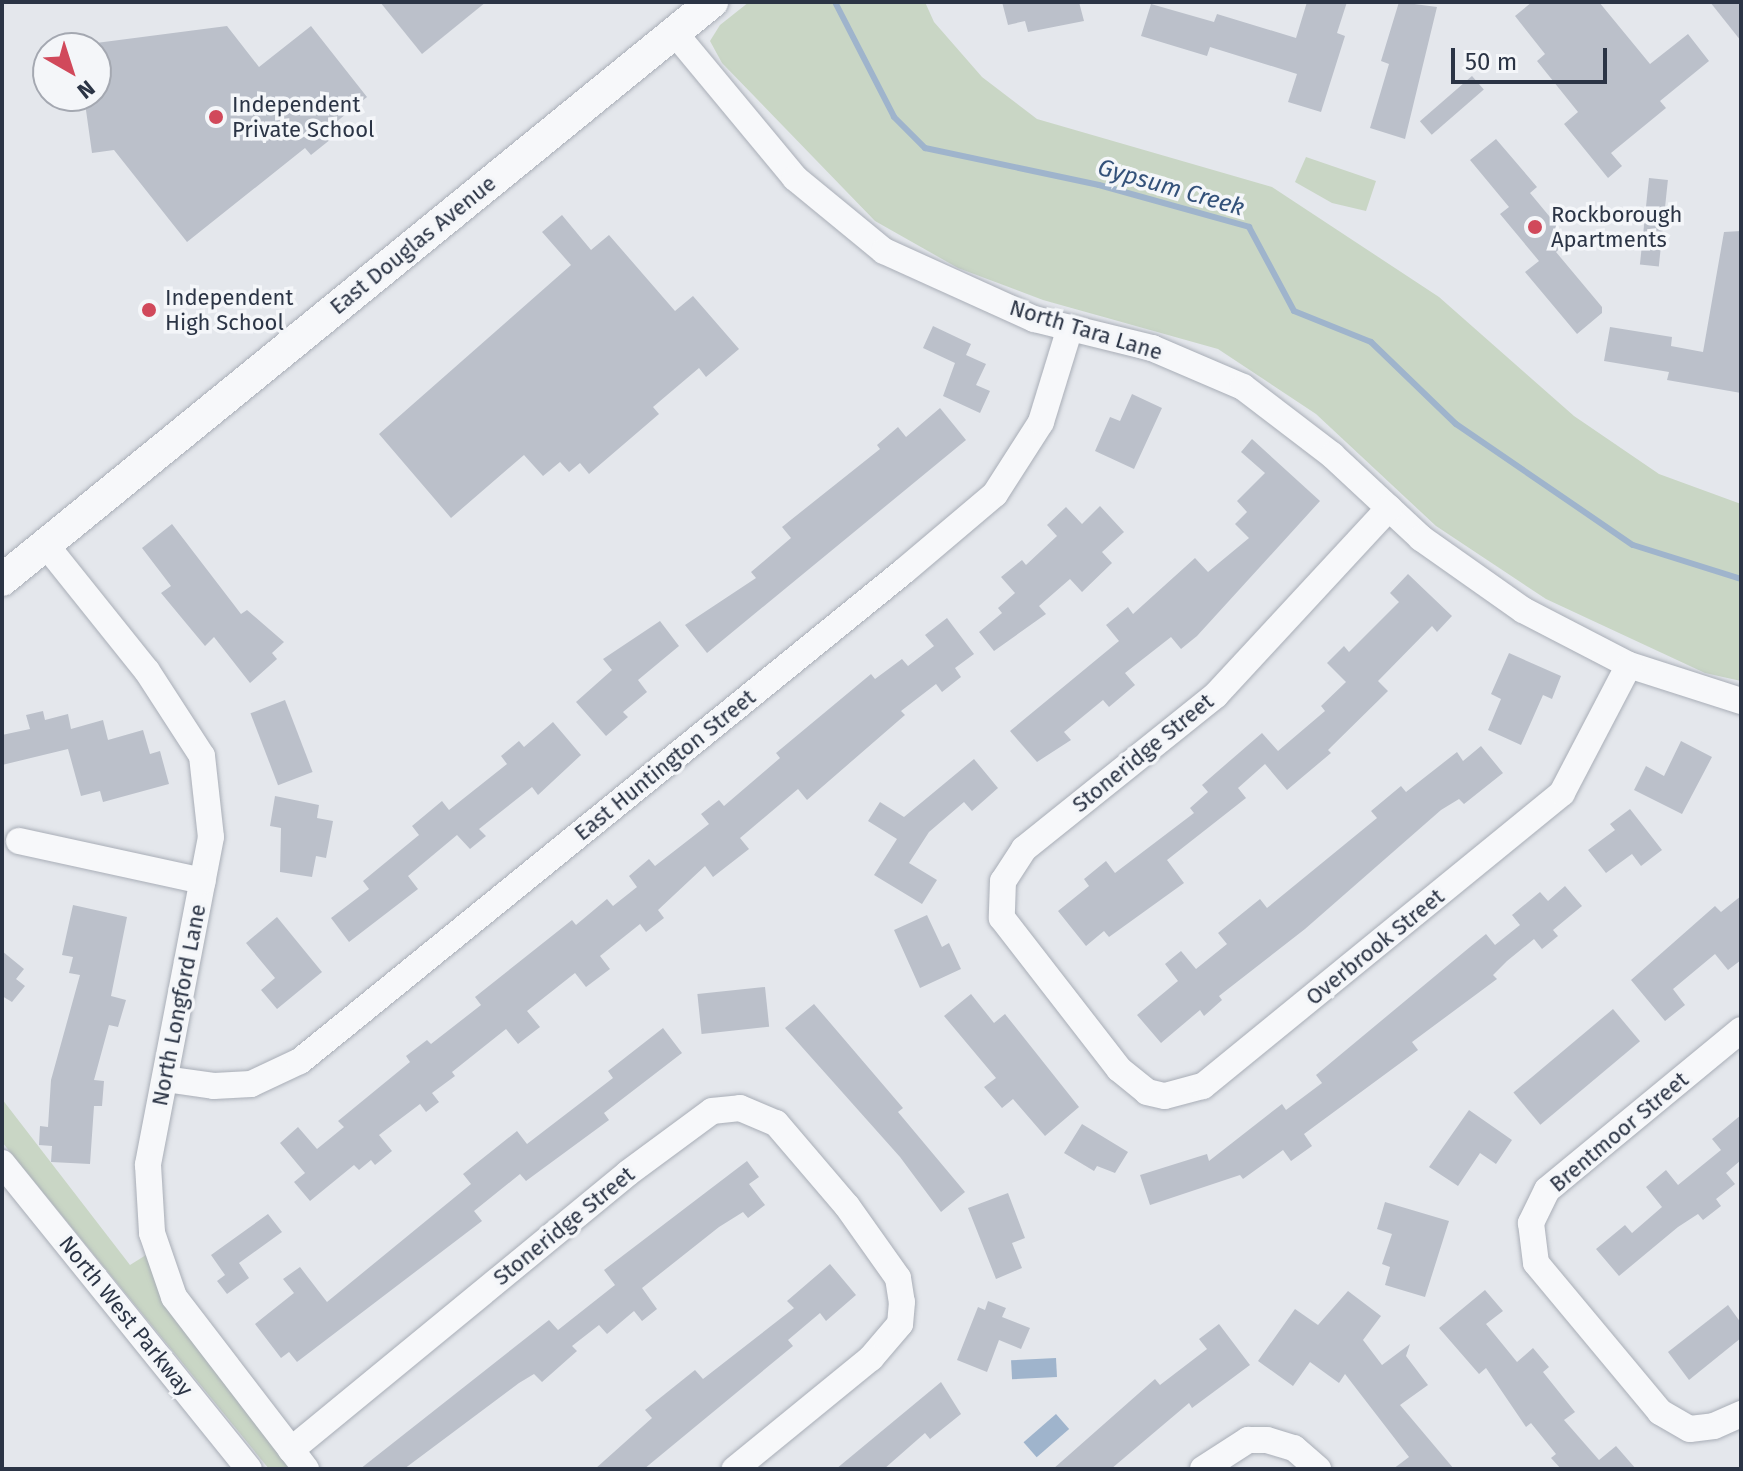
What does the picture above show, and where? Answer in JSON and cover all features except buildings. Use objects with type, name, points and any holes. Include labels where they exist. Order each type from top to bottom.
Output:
[{"type":"street","name":"East Douglas Avenue","points":[[2,580],[712,2]]},
{"type":"street","name":"North Tara Lane","points":[[674,32],[795,178],[884,251],[1034,319],[1152,348],[1243,387],[1332,455],[1421,538],[1523,610],[1629,665],[1741,701]]},
{"type":"street","name":"East Huntington Street","points":[[165,1079],[214,1086],[251,1084],[300,1061],[904,571],[995,494],[1041,422],[1070,328]]},
{"type":"street","name":"Stoneridge Street","points":[[1073,1013],[1002,918],[1003,881],[1024,849],[1216,695],[1389,508]]},
{"type":"street","name":"North Longford Lane","points":[[46,545],[147,671],[202,756],[211,837],[148,1165],[152,1233],[174,1297],[299,1460]]},
{"type":"street","name":"Overbrook Street","points":[[1073,1013],[1119,1069],[1147,1092],[1165,1096],[1203,1086],[1562,793],[1629,665]]},
{"type":"street","points":[[19,841],[203,881]]},
{"type":"street","name":"Brentmoor Street","points":[[1741,1030],[1547,1190],[1531,1223],[1536,1263],[1660,1412],[1690,1429],[1714,1426],[1741,1414]]},
{"type":"street","name":"Stoneridge Street","points":[[299,1460],[712,1111],[740,1108],[776,1123],[839,1198],[898,1278],[900,1324],[871,1358],[735,1469]]},
{"type":"street","name":"North West Parkway","points":[[2,1163],[249,1469]]},
{"type":"street","points":[[1203,1469],[1248,1440],[1267,1440],[1294,1448],[1318,1469]]},
{"type":"green space","points":[[749,2],[925,2],[934,22],[982,77],[1037,119],[1272,187],[1439,297],[1574,416],[1659,474],[1741,504],[1741,681],[1705,673],[1546,599],[1436,526],[1316,414],[1218,349],[1043,300],[958,268],[875,221],[722,63],[710,41],[720,25]]},
{"type":"green space","points":[[1306,157],[1376,181],[1366,211],[1332,203],[1295,182]]},
{"type":"green space","points":[[2,1099],[130,1265],[146,1255],[297,1469],[269,1469],[2,1142]]},
{"type":"water","points":[[1056,1358],[1057,1377],[1012,1379],[1011,1360]]},
{"type":"water","points":[[1056,1414],[1069,1429],[1037,1457],[1024,1442]]},
{"type":"waterway","name":"Gypsum Creek","points":[[835,2],[894,117],[925,148],[1099,185],[1249,227],[1294,311],[1371,342],[1456,424],[1633,545],[1741,579]]},
{"type":"place","name":"Independent Private School","points":[[216,117]]},
{"type":"place","name":"Rockborough Apartments","points":[[1535,227]]},
{"type":"place","name":"Independent High School","points":[[149,310]]}]
